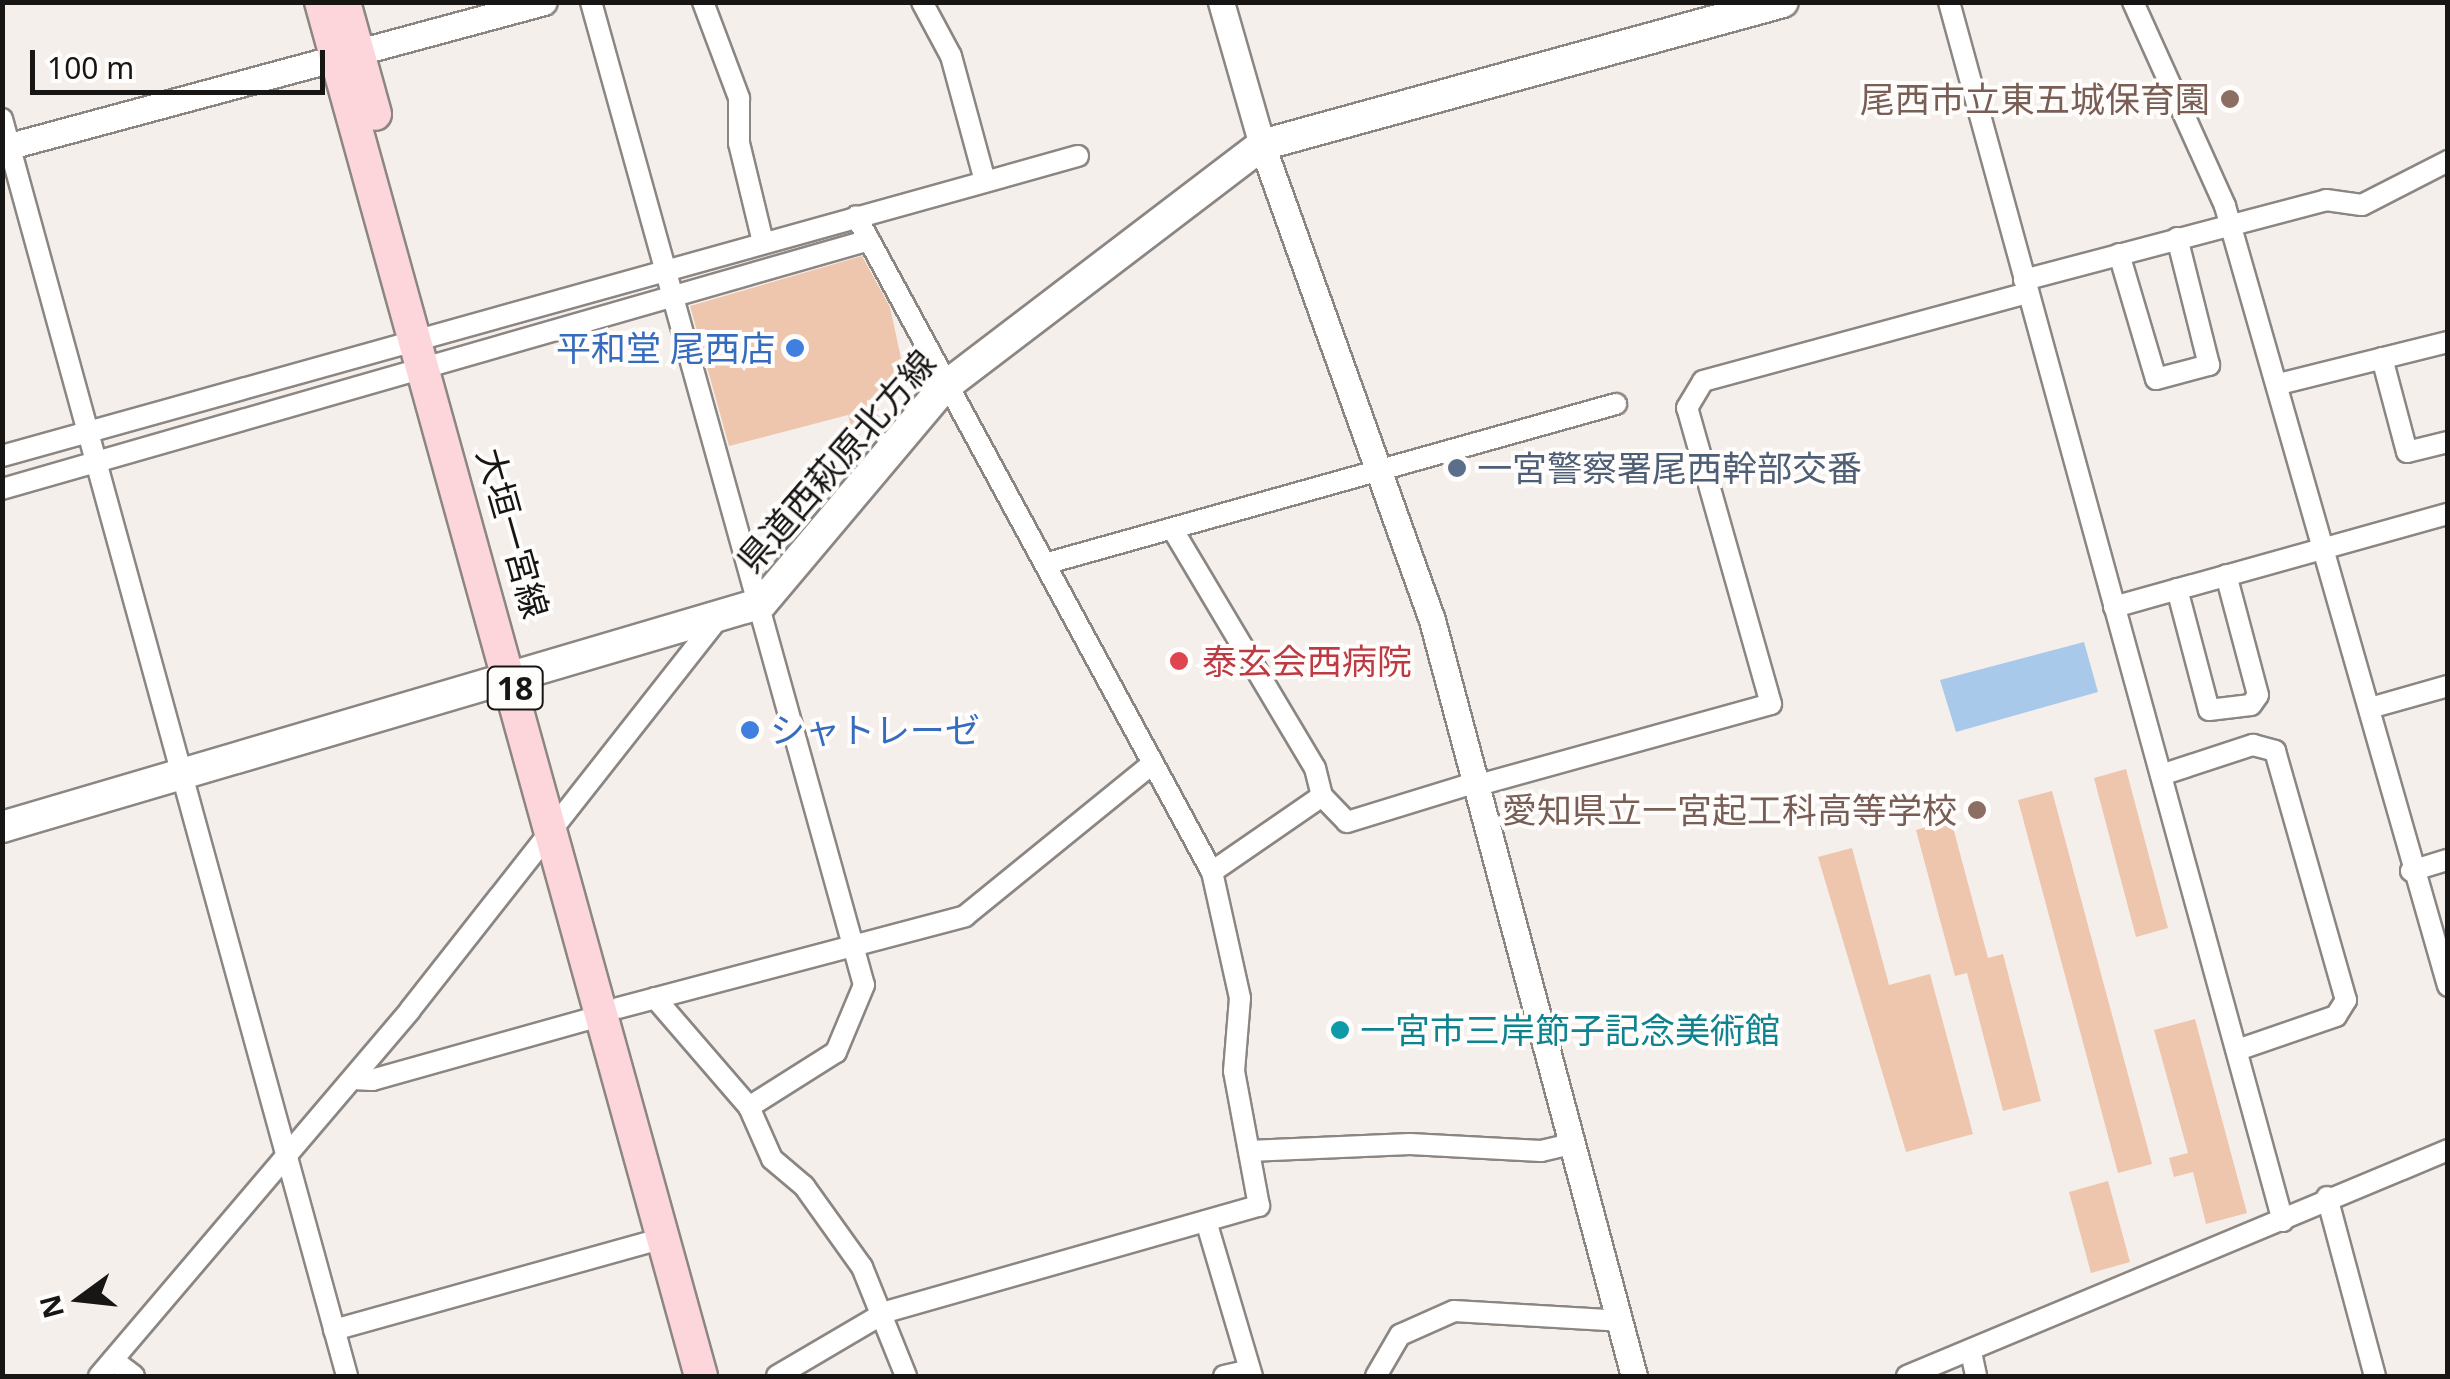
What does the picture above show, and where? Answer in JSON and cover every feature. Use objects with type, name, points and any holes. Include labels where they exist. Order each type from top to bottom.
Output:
[{"type":"main road","name":"大垣一宮線","points":[[321,2],[348,57],[432,352],[561,820],[702,1376]]},
{"type":"main road","name":"大垣一宮線","points":[[344,2],[348,57]]},
{"type":"main road","name":"県道西萩原北方線","points":[[2,828],[715,622],[762,602],[950,382],[1262,145],[1783,2]]},
{"type":"main road","name":"大垣一宮線","points":[[611,1012],[718,1376]]},
{"type":"street","points":[[6,146],[544,2]]},
{"type":"street","points":[[592,2],[762,602],[864,985],[836,1052],[749,1107]]},
{"type":"street","points":[[702,2],[739,98],[739,143],[763,242]]},
{"type":"street","points":[[922,2],[951,56],[985,181]]},
{"type":"street","points":[[1220,2],[1262,145],[1432,620],[1634,1376]]},
{"type":"street","points":[[1949,2],[2283,1221]]},
{"type":"street","points":[[2133,2],[2230,223],[2325,547],[2411,870],[2448,986]]},
{"type":"street","points":[[2,118],[6,146],[347,1376]]},
{"type":"street","points":[[2,490],[432,352],[669,268],[1078,156]]},
{"type":"street","points":[[1173,530],[1315,768],[1322,796],[1347,822],[1771,704],[1687,408],[1703,380],[2230,223],[2326,200],[2362,205],[2448,161]]},
{"type":"street","points":[[777,1376],[886,1312],[1260,1206],[1234,1072],[1240,998],[1212,872],[950,382],[856,216]]},
{"type":"street","points":[[2120,254],[2156,380],[2209,365],[2177,238]]},
{"type":"street","points":[[2,456],[87,432],[676,295],[869,240]]},
{"type":"street","points":[[2279,384],[2448,342]]},
{"type":"street","points":[[2382,358],[2407,452],[2448,442]]},
{"type":"street","points":[[1048,564],[1616,404]]},
{"type":"street","points":[[2114,607],[2448,514]]},
{"type":"street","points":[[2177,589],[2209,710],[2252,704],[2258,695],[2226,575]]},
{"type":"street","points":[[134,1376],[106,1368],[353,1078],[701,650],[715,622]]},
{"type":"street","points":[[2370,708],[2448,686]]},
{"type":"street","points":[[2162,774],[2253,745],[2275,751],[2346,1000],[2336,1016],[2237,1050]]},
{"type":"street","points":[[353,1078],[372,1080],[654,998],[965,916],[1153,763]]},
{"type":"street","points":[[1212,872],[1322,796]]},
{"type":"street","points":[[2411,870],[2448,860]]},
{"type":"street","points":[[654,998],[749,1107],[772,1159],[830,1220],[886,1312],[906,1376]]},
{"type":"street","points":[[1249,1151],[1410,1144],[1541,1151],[1571,1144]]},
{"type":"street","points":[[1907,1376],[2283,1221],[2327,1196],[2448,1150]]},
{"type":"street","points":[[2327,1196],[2375,1376]]},
{"type":"street","points":[[1206,1221],[1251,1373],[1224,1376]]},
{"type":"street","points":[[334,1330],[664,1238]]},
{"type":"street","points":[[1376,1376],[1400,1335],[1454,1311],[1620,1321]]},
{"type":"street","points":[[1971,1352],[1976,1376]]},
{"type":"water","points":[[2084,642],[2098,692],[1956,732],[1940,680]]},
{"type":"building","points":[[862,256],[890,307],[907,386],[875,398],[881,417],[851,425],[848,415],[729,446],[690,306]]},
{"type":"building","points":[[2126,769],[2168,928],[2136,937],[2094,778]]},
{"type":"building","points":[[2052,791],[2152,1164],[2118,1173],[2018,800]]},
{"type":"building","points":[[1951,820],[1988,958],[2003,954],[2041,1101],[2003,1111],[1967,973],[1955,976],[1916,830]]},
{"type":"building","points":[[1852,848],[1889,985],[1930,974],[1973,1134],[1906,1152],[1818,857]]},
{"type":"building","points":[[2195,1019],[2247,1213],[2206,1224],[2193,1172],[2174,1177],[2169,1158],[2188,1153],[2154,1030]]},
{"type":"building","points":[[2108,1181],[2130,1262],[2091,1273],[2069,1192]]},
{"type":"place","name":"尾西市立東五城保育園","points":[[2230,99]]},
{"type":"place","name":"平和堂 尾西店","points":[[795,348]]},
{"type":"place","name":"一宮警察署尾西幹部交番","points":[[1457,468]]},
{"type":"place","name":"泰玄会西病院","points":[[1179,661]]},
{"type":"place","name":"シャトレーゼ","points":[[750,730]]},
{"type":"place","name":"愛知県立一宮起工科高等学校","points":[[1977,810]]},
{"type":"place","name":"一宮市三岸節子記念美術館","points":[[1340,1030]]}]
